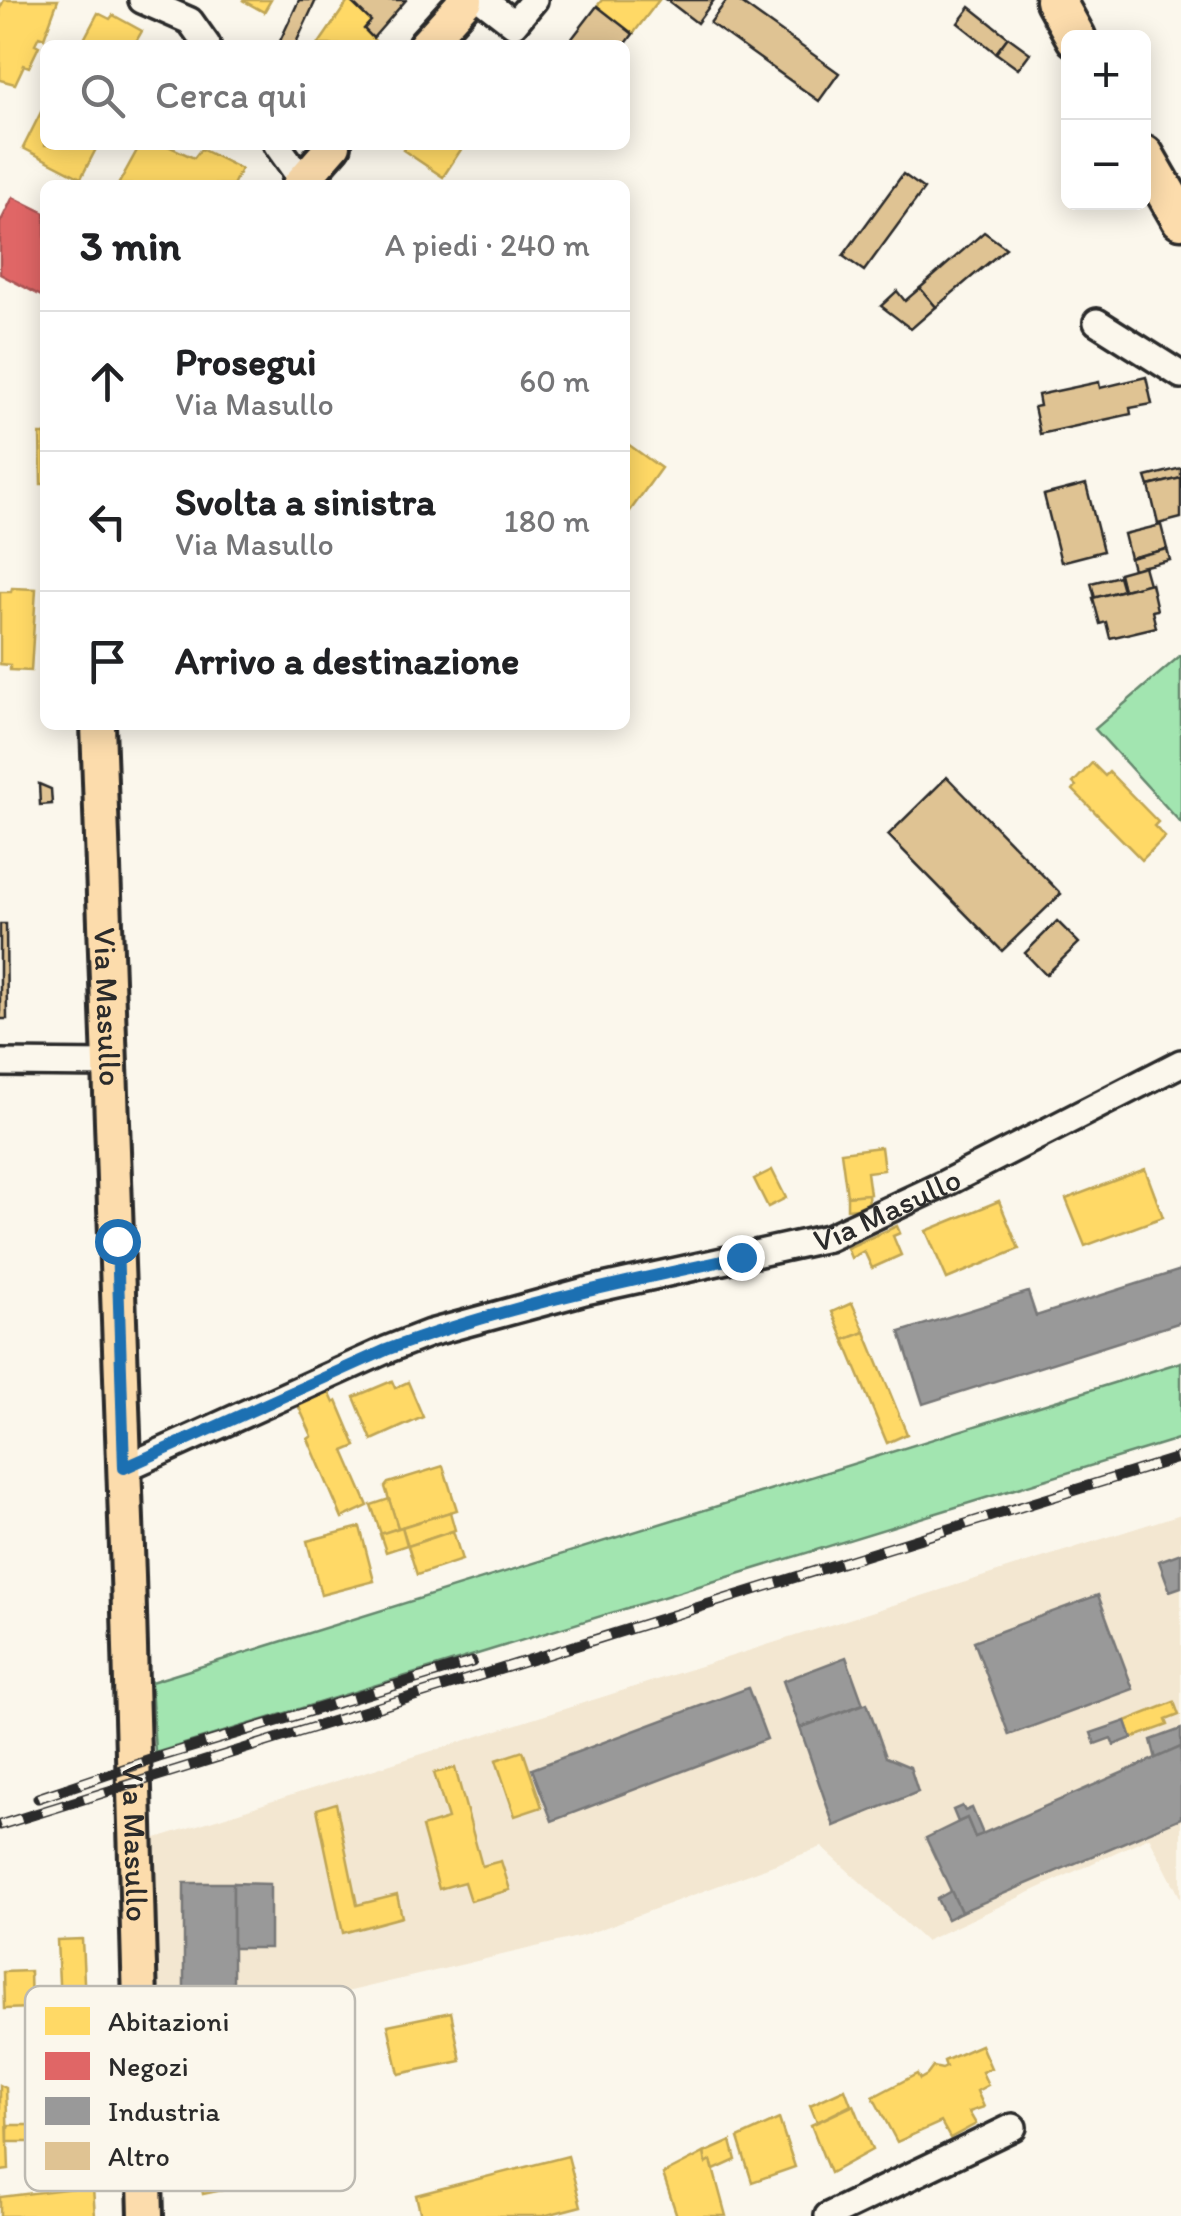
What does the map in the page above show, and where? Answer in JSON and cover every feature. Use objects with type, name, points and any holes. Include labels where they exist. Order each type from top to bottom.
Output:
[{"type":"highway","points":[[1055,0],[1072,30]]},
{"type":"highway","points":[[1151,167],[1181,219]]},
{"type":"main road","points":[[430,40],[466,0]]},
{"type":"main road","points":[[304,180],[330,150]]},
{"type":"main road","name":"Via Masullo","points":[[98,730],[139,1986]]},
{"type":"main road","name":"Via Masullo","points":[[145,2191],[146,2216]]},
{"type":"street","points":[[142,0],[190,22],[203,40]]},
{"type":"street","points":[[483,0],[514,24],[534,0]]},
{"type":"street","points":[[280,150],[299,180]]},
{"type":"street","points":[[1097,322],[1181,375]]},
{"type":"street","points":[[0,1063],[111,1064]]},
{"type":"street","name":"Via Masullo","points":[[124,1468],[430,1333],[585,1291],[828,1238],[961,1176],[1181,1063]]},
{"type":"street","points":[[828,2216],[1013,2127]]},
{"type":"shaded area","points":[[1181,1514],[1181,1899],[1149,1837],[925,1941],[822,1847],[582,1936],[355,1990],[355,1986],[154,1986],[150,1840]]},
{"type":"green space","points":[[1181,655],[1181,823],[1095,729]]},
{"type":"green space","points":[[1181,1362],[1181,1438],[155,1753],[151,1682]]},
{"type":"building: Abitazioni","points":[[4,0],[58,0],[44,38],[39,36],[35,44],[39,46],[29,67],[24,65],[15,84],[0,80],[0,8]]},
{"type":"building: Abitazioni","points":[[242,0],[271,0],[264,12]]},
{"type":"building: Abitazioni","points":[[349,0],[371,21],[364,29],[374,40],[321,40]]},
{"type":"building: Abitazioni","points":[[602,0],[659,0],[633,34],[597,6]]},
{"type":"building: Abitazioni","points":[[98,13],[110,19],[113,15],[142,31],[137,40],[84,40]]},
{"type":"building: Abitazioni","points":[[40,114],[40,150],[95,150],[81,178],[23,148]]},
{"type":"building: Abitazioni","points":[[137,150],[177,150],[194,158],[203,150],[241,169],[236,180],[121,180]]},
{"type":"building: Abitazioni","points":[[403,150],[461,150],[443,177]]},
{"type":"building: Abitazioni","points":[[630,446],[661,468],[630,511]]},
{"type":"building: Abitazioni","points":[[12,588],[36,589],[31,671],[10,670],[10,665],[0,664],[0,592],[11,592]]},
{"type":"building: Abitazioni","points":[[1092,763],[1105,776],[1109,772],[1158,822],[1154,826],[1165,837],[1142,860],[1073,790],[1073,783]]},
{"type":"building: Abitazioni","points":[[881,1147],[884,1170],[867,1172],[870,1194],[847,1196],[841,1152]]},
{"type":"building: Abitazioni","points":[[1145,1169],[1163,1217],[1085,1246],[1066,1199]]},
{"type":"building: Abitazioni","points":[[772,1170],[786,1198],[768,1207],[754,1179]]},
{"type":"building: Abitazioni","points":[[868,1194],[869,1207],[847,1209],[847,1196]]},
{"type":"building: Abitazioni","points":[[999,1201],[1019,1249],[947,1279],[926,1231]]},
{"type":"building: Abitazioni","points":[[897,1226],[900,1233],[893,1236],[901,1255],[872,1268],[864,1251],[851,1258],[847,1248]]},
{"type":"building: Abitazioni","points":[[852,1303],[865,1332],[844,1340],[832,1312]]},
{"type":"building: Abitazioni","points":[[865,1332],[907,1434],[887,1443],[844,1340]]},
{"type":"building: Abitazioni","points":[[392,1381],[395,1388],[408,1382],[423,1417],[372,1440],[354,1397]]},
{"type":"building: Abitazioni","points":[[329,1392],[334,1403],[337,1401],[356,1446],[344,1451],[368,1506],[342,1518],[308,1439],[312,1436],[298,1405]]},
{"type":"building: Abitazioni","points":[[443,1466],[457,1510],[398,1528],[385,1487]]},
{"type":"building: Abitazioni","points":[[389,1499],[398,1528],[381,1534],[371,1505]]},
{"type":"building: Abitazioni","points":[[450,1512],[455,1530],[408,1546],[402,1527]]},
{"type":"building: Abitazioni","points":[[360,1527],[374,1581],[321,1595],[307,1541]]},
{"type":"building: Abitazioni","points":[[402,1527],[407,1545],[386,1552],[380,1534]]},
{"type":"building: Abitazioni","points":[[453,1531],[462,1560],[417,1575],[408,1546]]},
{"type":"building: Abitazioni","points":[[1174,1702],[1179,1715],[1166,1720],[1168,1725],[1132,1738],[1126,1721]]},
{"type":"building: Abitazioni","points":[[523,1751],[542,1807],[515,1816],[496,1760]]},
{"type":"building: Abitazioni","points":[[455,1768],[482,1866],[501,1861],[510,1890],[470,1901],[464,1882],[439,1889],[422,1827],[448,1819],[434,1773]]},
{"type":"building: Abitazioni","points":[[336,1803],[357,1905],[397,1895],[402,1917],[343,1933],[317,1809]]},
{"type":"building: Abitazioni","points":[[82,1939],[84,1986],[59,1986],[57,1940]]},
{"type":"building: Abitazioni","points":[[30,1971],[25,2008],[4,2009],[3,1972]]},
{"type":"building: Abitazioni","points":[[451,2012],[461,2061],[399,2074],[388,2025]]},
{"type":"building: Abitazioni","points":[[981,2045],[991,2068],[982,2072],[988,2085],[977,2091],[984,2107],[969,2112],[976,2124],[950,2138],[941,2122],[897,2142],[873,2097],[917,2074],[920,2079],[933,2067],[942,2069],[946,2067],[944,2061]]},
{"type":"building: Abitazioni","points":[[0,2085],[6,2088],[9,2170],[0,2171]]},
{"type":"building: Abitazioni","points":[[845,2089],[851,2105],[817,2122],[810,2105]]},
{"type":"building: Abitazioni","points":[[854,2105],[872,2150],[830,2173],[811,2125]]},
{"type":"building: Abitazioni","points":[[779,2119],[795,2167],[752,2182],[738,2138]]},
{"type":"building: Abitazioni","points":[[8,2125],[25,2125],[25,2142],[8,2142]]},
{"type":"building: Abitazioni","points":[[731,2141],[736,2160],[714,2170],[711,2161],[706,2164],[704,2153]]},
{"type":"building: Abitazioni","points":[[704,2153],[706,2164],[711,2161],[726,2216],[677,2216],[663,2174]]},
{"type":"building: Abitazioni","points":[[568,2156],[581,2206],[543,2216],[421,2216],[416,2195]]},
{"type":"building: Abitazioni","points":[[93,2191],[95,2216],[0,2216],[0,2197]]},
{"type":"building: Negozi","points":[[13,197],[40,210],[40,295],[0,274],[0,223]]},
{"type":"building: Industria","points":[[1181,1270],[1181,1322],[923,1404],[900,1332],[1028,1292],[1036,1316]]},
{"type":"building: Industria","points":[[1181,1553],[1181,1587],[1170,1591],[1159,1561]]},
{"type":"building: Industria","points":[[1098,1595],[1133,1689],[1009,1735],[974,1641]]},
{"type":"building: Industria","points":[[846,1657],[863,1704],[800,1728],[783,1681]]},
{"type":"building: Industria","points":[[748,1688],[767,1739],[552,1821],[532,1769]]},
{"type":"building: Industria","points":[[867,1703],[886,1757],[910,1767],[918,1792],[834,1826],[800,1728]]},
{"type":"building: Industria","points":[[1126,1721],[1132,1738],[1114,1745],[1111,1738],[1095,1744],[1091,1733]]},
{"type":"building: Industria","points":[[1181,1729],[1181,1747],[1156,1759],[1151,1740]]},
{"type":"building: Industria","points":[[1181,1747],[1181,1818],[961,1912],[926,1838],[967,1818],[975,1837]]},
{"type":"building: Industria","points":[[962,1806],[965,1811],[972,1808],[983,1834],[975,1837],[967,1818],[958,1822],[953,1810]]},
{"type":"building: Industria","points":[[184,1883],[233,1883],[233,1986],[184,1986]]},
{"type":"building: Industria","points":[[233,1883],[270,1884],[270,1948],[233,1948]]},
{"type":"building: Industria","points":[[951,1891],[961,1912],[947,1919],[937,1899]]},
{"type":"building: Altro","points":[[299,0],[316,0],[297,40],[280,40]]},
{"type":"building: Altro","points":[[349,0],[406,0],[373,38],[364,29],[371,21]]},
{"type":"building: Altro","points":[[667,0],[714,0],[697,23]]},
{"type":"building: Altro","points":[[727,0],[737,0],[839,73],[819,101],[710,23]]},
{"type":"building: Altro","points":[[597,6],[633,34],[629,40],[571,40]]},
{"type":"building: Altro","points":[[970,7],[1008,37],[996,53],[958,23]]},
{"type":"building: Altro","points":[[1008,37],[1030,53],[1018,69],[996,53]]},
{"type":"building: Altro","points":[[903,174],[924,189],[864,271],[843,256]]},
{"type":"building: Altro","points":[[984,232],[1006,248],[936,307],[920,288]]},
{"type":"building: Altro","points":[[920,288],[936,307],[911,329],[881,306],[897,291],[905,301]]},
{"type":"building: Altro","points":[[1146,377],[1152,404],[1130,408],[1131,414],[1040,434],[1034,407],[1040,406],[1038,395],[1099,382],[1100,388]]},
{"type":"building: Altro","points":[[1181,468],[1181,478],[1149,486],[1146,477]]},
{"type":"building: Altro","points":[[1181,478],[1181,518],[1158,524],[1149,486]]},
{"type":"building: Altro","points":[[1086,484],[1103,551],[1061,562],[1044,495]]},
{"type":"building: Altro","points":[[1161,525],[1167,549],[1130,558],[1124,534]]},
{"type":"building: Altro","points":[[1167,549],[1170,560],[1133,569],[1130,558]]},
{"type":"building: Altro","points":[[1144,566],[1149,584],[1123,590],[1119,573]]},
{"type":"building: Altro","points":[[1119,576],[1123,590],[1095,598],[1091,583]]},
{"type":"building: Altro","points":[[1151,583],[1156,627],[1110,638],[1106,622],[1100,624],[1093,598]]},
{"type":"building: Altro","points":[[947,777],[1061,894],[1002,951],[888,835]]},
{"type":"building: Altro","points":[[39,784],[51,789],[52,804],[40,805]]},
{"type":"building: Altro","points":[[1057,921],[1079,943],[1046,975],[1025,953]]},
{"type":"building: Altro","points":[[0,924],[6,924],[7,1019],[0,1019]]},
{"type":"railway","points":[[0,1825],[1181,1457]]},
{"type":"railway","points":[[38,1798],[472,1662]]},
{"type":"route","points":[[117,1241],[124,1468],[430,1333],[585,1291],[741,1257]]}]
